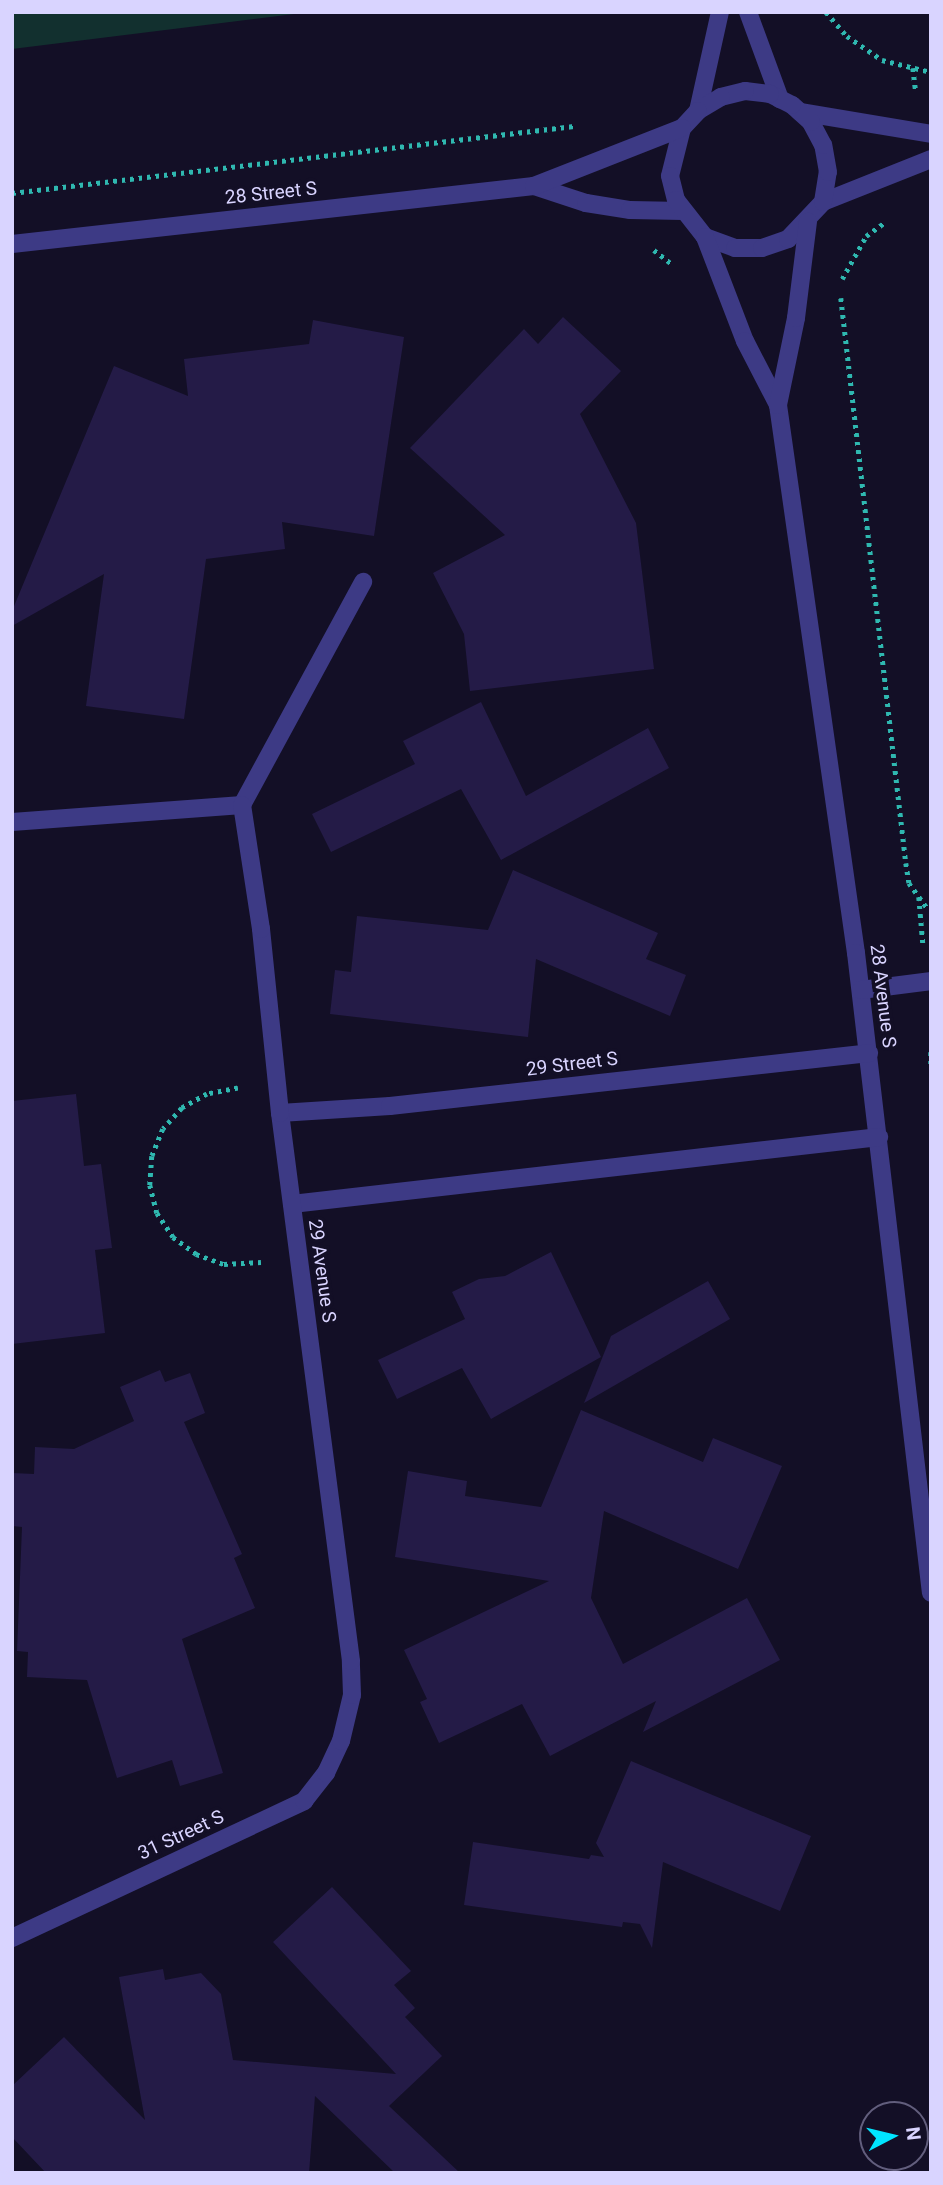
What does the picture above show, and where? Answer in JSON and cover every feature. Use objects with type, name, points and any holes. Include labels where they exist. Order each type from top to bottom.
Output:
[{"type":"street","points":[[698,111],[720,12]]},
{"type":"street","points":[[748,12],[780,99]]},
{"type":"street","points":[[705,237],[735,248],[762,248],[788,239],[808,222],[823,202],[828,172],[823,145],[800,112],[780,99],[745,91],[721,97],[698,111],[682,128],[673,151],[670,176],[683,211],[705,237],[745,341],[778,405]]},
{"type":"street","points":[[800,112],[931,134]]},
{"type":"street","points":[[534,186],[682,128]]},
{"type":"street","points":[[823,202],[931,159]]},
{"type":"street","points":[[534,186],[586,203],[630,210],[683,211]]},
{"type":"street","name":"28 Street S","points":[[12,244],[534,186]]},
{"type":"street","points":[[778,405],[796,318],[808,222]]},
{"type":"street","name":"28 Avenue S","points":[[778,405],[861,990],[931,1593]]},
{"type":"street","points":[[12,822],[242,805],[363,582]]},
{"type":"street","name":"29 Avenue S","points":[[242,805],[351,1661],[352,1695],[341,1741]]},
{"type":"street","points":[[861,990],[931,981]]},
{"type":"street","name":"29 Street S","points":[[280,1113],[390,1106],[869,1053]]},
{"type":"street","points":[[292,1204],[879,1137]]},
{"type":"street","name":"31 Street S","points":[[12,1938],[304,1801],[326,1773],[341,1741]]},
{"type":"path","points":[[826,12],[847,37],[882,60],[931,72]]},
{"type":"path","points":[[12,193],[580,125]]},
{"type":"path","points":[[892,217],[866,236],[850,261],[841,282],[841,314],[906,863],[909,883],[928,909]]},
{"type":"path","points":[[646,247],[676,268]]},
{"type":"path","points":[[931,1052],[931,1067]]},
{"type":"path","points":[[277,1082],[207,1094],[182,1108],[159,1138],[152,1156],[150,1185],[157,1213],[173,1237],[196,1254],[224,1264],[300,1257]]},
{"type":"green space","points":[[12,12],[310,12],[12,49]]},
{"type":"building","points":[[563,317],[621,371],[580,414],[636,523],[654,669],[470,691],[464,634],[433,573],[505,535],[410,448],[524,329],[538,344]]},
{"type":"building","points":[[313,320],[404,337],[374,536],[282,522],[285,549],[206,559],[184,719],[86,706],[104,574],[12,626],[12,611],[114,366],[188,396],[184,359],[309,344]]},
{"type":"building","points":[[481,702],[526,796],[648,728],[669,768],[501,860],[461,789],[331,852],[312,814],[415,764],[403,741]]},
{"type":"building","points":[[513,870],[658,933],[646,959],[686,975],[670,1016],[536,959],[528,1037],[330,1014],[335,970],[351,972],[357,916],[488,930]]},
{"type":"building","points":[[76,1094],[84,1166],[101,1164],[112,1248],[95,1250],[105,1333],[12,1344],[12,1101]]},
{"type":"building","points":[[551,1252],[601,1357],[491,1419],[462,1368],[397,1399],[378,1360],[465,1319],[452,1292],[479,1279],[505,1276]]},
{"type":"building","points":[[708,1281],[730,1319],[584,1403],[611,1336]]},
{"type":"building","points":[[160,1370],[165,1382],[190,1373],[205,1413],[184,1422],[242,1554],[234,1558],[255,1608],[182,1639],[223,1773],[180,1786],[172,1760],[117,1778],[87,1680],[27,1677],[28,1652],[17,1651],[22,1527],[12,1526],[12,1473],[34,1474],[35,1447],[74,1449],[134,1421],[120,1387]]},
{"type":"building","points":[[581,1410],[703,1462],[713,1438],[782,1466],[738,1569],[604,1511],[591,1598],[623,1664],[747,1598],[780,1660],[643,1732],[656,1701],[550,1756],[522,1704],[439,1743],[420,1702],[427,1699],[404,1650],[549,1581],[395,1557],[408,1471],[467,1481],[465,1496],[541,1507]]},
{"type":"building","points":[[631,1761],[811,1836],[780,1911],[663,1862],[652,1948],[640,1924],[623,1922],[622,1927],[464,1905],[473,1842],[589,1859],[591,1855],[604,1857],[596,1843]]},
{"type":"building","points":[[332,1887],[411,1971],[394,1985],[415,2008],[405,2017],[442,2056],[389,2106],[460,2173],[395,2173],[315,2096],[309,2173],[46,2173],[12,2137],[12,2086],[64,2037],[145,2120],[119,1977],[163,1969],[165,1980],[201,1973],[221,1994],[233,2060],[396,2074],[273,1942]]}]
